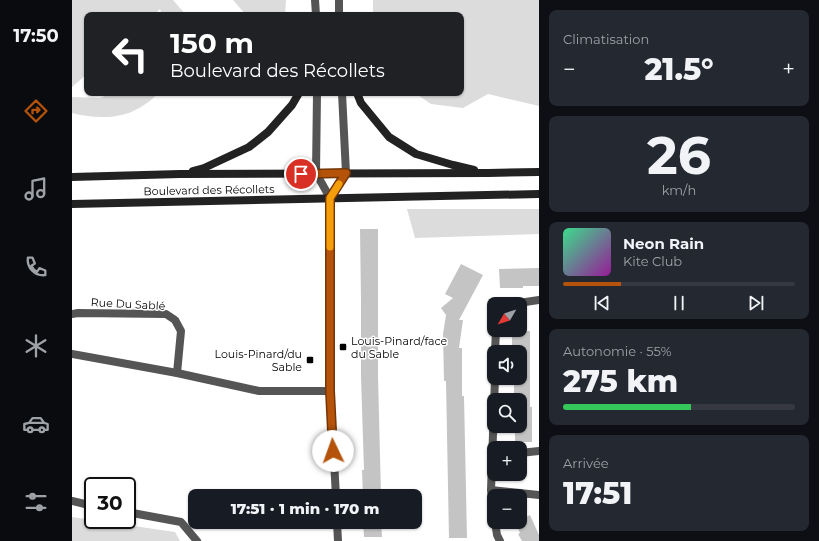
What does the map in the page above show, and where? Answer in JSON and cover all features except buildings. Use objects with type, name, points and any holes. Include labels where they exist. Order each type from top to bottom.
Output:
[{"type":"main road","points":[[180,174],[204,168],[249,147],[268,132],[292,105],[297,96]]},
{"type":"main road","points":[[358,96],[361,103],[389,137],[416,154],[488,173]]},
{"type":"main road","name":"Boulevard des Récollets","points":[[72,177],[180,174],[539,172]]},
{"type":"main road","name":"Boulevard des Récollets","points":[[72,204],[539,194]]},
{"type":"street","points":[[315,0],[316,12]]},
{"type":"street","points":[[339,0],[339,12]]},
{"type":"street","points":[[317,96],[316,173],[330,198],[330,391],[336,489]]},
{"type":"street","points":[[330,198],[346,173],[342,96]]},
{"type":"street","points":[[527,302],[539,300]]},
{"type":"street","name":"Rue Du Sablé","points":[[72,314],[166,314],[175,320],[181,331],[177,373]]},
{"type":"street","points":[[72,354],[177,373],[259,391],[330,391]]},
{"type":"street","points":[[493,441],[494,385]]},
{"type":"street","points":[[527,452],[539,451]]},
{"type":"street","points":[[527,494],[539,495]]},
{"type":"street","points":[[72,502],[84,504]]},
{"type":"street","points":[[136,514],[181,522],[197,541]]},
{"type":"street","points":[[337,529],[338,541]]},
{"type":"street","points":[[496,529],[500,541]]},
{"type":"shaded area","points":[[72,0],[173,0],[183,12],[161,12],[160,9],[157,12],[84,12],[84,77],[72,87]]},
{"type":"shaded area","points":[[233,0],[286,0],[285,12],[243,12]]},
{"type":"shaded area","points":[[373,0],[539,0],[539,106],[488,94],[463,108],[431,104],[419,96],[464,96],[464,12],[373,12]]},
{"type":"shaded area","points":[[105,96],[155,96],[136,110],[118,116],[100,117],[72,113],[72,97],[100,98]]},
{"type":"shaded area","points":[[407,209],[539,209],[539,234],[415,238]]},
{"type":"shaded area","points":[[72,517],[84,519],[84,529],[136,529],[136,526],[175,532],[180,541],[72,541]]},
{"type":"slow traffic","points":[[330,247],[330,198],[339,184]]},
{"type":"place","name":"Louis-Pinard/face du Sable","points":[[343,347]]},
{"type":"place","name":"Louis-Pinard/du Sable","points":[[310,360]]},
{"type":"route","points":[[301,174],[346,173],[330,198],[330,391],[333,451]]}]
